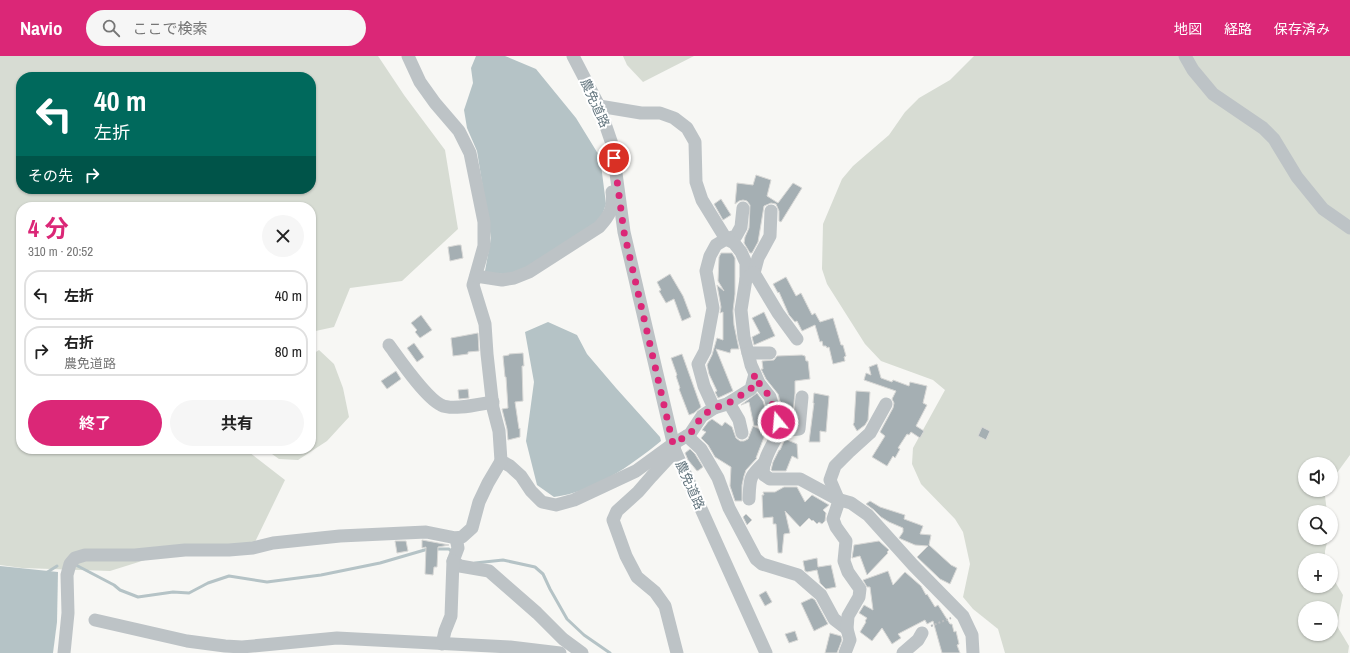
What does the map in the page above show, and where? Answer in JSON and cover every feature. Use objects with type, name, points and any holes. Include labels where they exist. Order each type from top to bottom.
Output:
[{"type":"street","points":[[64,653],[68,613],[67,575],[70,564],[75,558],[85,555],[134,555],[185,550],[228,550],[253,548],[273,543],[340,536],[426,532],[456,538],[462,537],[472,528],[479,502],[488,482],[501,462],[499,431],[493,408],[485,324],[473,285],[484,246],[484,222],[470,153],[459,131],[435,103],[420,82],[408,56]]},
{"type":"street","name":"農免道路","points":[[573,56],[599,106],[612,144],[624,232],[674,448],[766,653]]},
{"type":"street","points":[[1185,56],[1193,70],[1213,94],[1263,128],[1274,139],[1297,178],[1323,209],[1350,228]]},
{"type":"street","points":[[599,106],[641,113],[660,112],[674,118],[687,128],[695,142],[696,182],[702,200],[726,238],[741,252],[750,276],[797,339]]},
{"type":"street","points":[[476,276],[502,280],[514,278],[529,272],[599,227],[608,217],[614,203],[608,157],[612,144]]},
{"type":"street","points":[[714,408],[704,386],[698,364],[705,351],[713,308],[706,271],[710,256],[716,245],[726,238],[736,236],[741,227],[742,208]]},
{"type":"street","points":[[771,211],[770,236],[750,276],[741,310],[751,365],[759,383],[770,397],[780,431],[770,448],[762,470],[764,475],[770,479],[800,479],[837,499],[851,503],[868,515],[913,565],[963,616],[972,635],[973,653]]},
{"type":"street","points":[[389,345],[415,379],[431,397],[442,406],[458,407],[493,402]]},
{"type":"street","points":[[748,353],[770,353]]},
{"type":"street","points":[[677,653],[666,606],[655,592],[637,577],[626,556],[613,520],[617,511],[638,492],[674,448],[690,434],[702,416],[714,408],[729,403],[751,389],[755,374]]},
{"type":"street","points":[[780,431],[799,429],[802,397]]},
{"type":"street","points":[[729,403],[739,420],[742,433]]},
{"type":"street","points":[[845,653],[850,640],[847,629],[848,616],[859,597],[860,589],[848,572],[844,561],[846,540],[836,527],[833,519],[838,501],[830,480],[835,466],[870,433],[886,404]]},
{"type":"street","points":[[687,436],[701,449],[718,478],[729,508],[756,559],[762,564],[798,575],[820,595],[834,619],[847,629]]},
{"type":"street","points":[[501,462],[510,466],[521,476],[531,491],[542,502],[556,505],[574,500],[636,472],[674,448]]},
{"type":"street","points":[[749,499],[750,479],[753,473],[765,462]]},
{"type":"street","points":[[442,644],[451,616],[453,561],[458,548],[456,538]]},
{"type":"street","points":[[453,561],[460,566],[489,571],[537,613],[577,652]]},
{"type":"street","points":[[95,620],[187,641],[225,646],[242,646],[337,638],[510,647],[560,653]]},
{"type":"street","points":[[903,653],[918,640],[922,634]]},
{"type":"path","points":[[922,634],[932,625],[954,617],[968,626]]},
{"type":"shaded area","points":[[0,56],[378,56],[404,95],[445,150],[458,229],[402,281],[350,288],[334,327],[316,331],[316,202],[16,202],[16,454],[251,454],[285,480],[255,542],[177,550],[110,571],[22,568],[0,565]]},
{"type":"shaded area","points":[[476,56],[505,56],[536,69],[576,118],[600,157],[606,204],[600,221],[517,275],[490,273],[485,271],[491,238],[477,151],[467,128],[464,110],[473,83],[471,68]]},
{"type":"shaded area","points":[[623,56],[694,56],[643,82],[627,65]]},
{"type":"shaded area","points":[[974,56],[1350,56],[1350,455],[1338,471],[1338,457],[1298,457],[1298,497],[1325,497],[1326,505],[1298,505],[1298,545],[1326,545],[1325,553],[1298,553],[1298,593],[1338,593],[1338,587],[1343,595],[1338,621],[1338,601],[1298,601],[1298,641],[1338,641],[1338,628],[1349,646],[1348,653],[1005,653],[998,629],[973,609],[963,597],[970,564],[963,532],[955,519],[921,484],[912,464],[913,448],[945,390],[933,380],[881,361],[865,344],[827,284],[822,269],[823,224],[842,179],[853,166],[889,135],[905,112],[919,98],[950,80]]},
{"type":"shaded area","points":[[548,322],[577,335],[587,354],[660,437],[661,441],[637,460],[597,484],[583,490],[554,497],[537,485],[526,441],[534,382],[525,332]]},
{"type":"shaded area","points":[[319,350],[334,364],[343,388],[349,417],[327,441],[316,448],[316,352]]},
{"type":"shaded area","points":[[272,454],[307,454],[298,460],[279,459]]},
{"type":"shaded area","points":[[0,566],[58,572],[57,622],[53,653],[0,653]]},
{"type":"building","points":[[756,175],[771,180],[767,196],[778,203],[793,183],[802,188],[781,222],[779,221],[779,211],[776,204],[771,203],[764,206],[758,242],[752,253],[750,253],[744,243],[749,228],[750,205],[747,201],[743,200],[735,204],[737,183],[753,185]]},
{"type":"building","points":[[721,199],[731,215],[723,220],[714,204]]},
{"type":"building","points":[[461,245],[463,258],[450,261],[448,247]]},
{"type":"building","points":[[721,253],[732,253],[735,258],[735,294],[733,311],[739,349],[731,349],[730,353],[716,349],[733,391],[718,398],[715,392],[717,391],[709,374],[707,365],[712,355],[717,338],[723,340],[723,312],[720,313],[721,307],[717,285],[724,291],[718,281],[719,257]]},
{"type":"building","points":[[670,274],[683,296],[691,317],[682,321],[674,299],[666,303],[659,291],[661,290],[657,282]]},
{"type":"building","points":[[786,277],[796,296],[801,293],[812,315],[815,313],[820,322],[833,318],[841,345],[843,345],[846,356],[844,357],[845,361],[833,364],[829,347],[827,348],[826,346],[823,346],[822,341],[820,342],[815,325],[802,331],[797,321],[795,322],[789,315],[779,292],[778,293],[773,284]]},
{"type":"building","points":[[764,312],[775,336],[754,345],[752,337],[760,333],[752,318]]},
{"type":"building","points":[[421,315],[432,330],[420,338],[415,332],[417,330],[411,323]]},
{"type":"building","points":[[478,333],[479,351],[453,356],[451,338]]},
{"type":"building","points":[[414,343],[424,357],[417,362],[407,348]]},
{"type":"building","points":[[523,353],[523,401],[515,402],[519,429],[520,428],[520,437],[508,440],[502,409],[508,408],[503,356]]},
{"type":"building","points":[[682,354],[701,407],[689,415],[679,389],[677,375],[671,358]]},
{"type":"building","points":[[777,356],[805,356],[806,361],[808,361],[810,379],[795,381],[792,422],[786,422],[778,394],[766,379],[761,369],[763,369],[762,361],[774,360]]},
{"type":"building","points":[[877,364],[881,378],[892,382],[893,380],[909,386],[910,382],[927,386],[923,403],[927,405],[916,426],[924,431],[920,438],[911,432],[909,435],[907,434],[898,448],[900,449],[895,458],[893,456],[887,466],[872,457],[885,436],[880,432],[893,408],[894,403],[892,399],[896,391],[864,380],[866,373],[871,375],[869,367]]},
{"type":"building","points":[[396,371],[401,379],[387,389],[381,381]]},
{"type":"building","points":[[468,389],[469,398],[459,399],[458,390]]},
{"type":"building","points":[[856,391],[870,392],[868,420],[865,425],[857,431],[853,424]]},
{"type":"building","points":[[757,393],[763,401],[770,425],[754,426],[749,402],[741,405]]},
{"type":"building","points":[[814,393],[829,396],[826,432],[820,431],[820,442],[809,442]]},
{"type":"building","points":[[712,419],[722,426],[725,422],[732,427],[736,438],[740,441],[748,439],[753,426],[766,432],[757,458],[746,470],[742,485],[742,501],[735,501],[730,486],[731,467],[715,457],[708,445],[701,438],[706,432],[702,430]]},
{"type":"building","points":[[982,427],[990,431],[986,440],[978,436]]},
{"type":"building","points":[[785,439],[797,444],[798,459],[792,456],[786,471],[772,471],[773,462]]},
{"type":"building","points":[[690,449],[703,467],[697,471],[688,460],[685,453]]},
{"type":"building","points":[[784,487],[797,487],[805,502],[812,495],[829,505],[823,510],[826,513],[825,521],[822,524],[819,522],[817,524],[809,518],[800,527],[785,511],[790,533],[784,534],[782,553],[778,553],[776,524],[773,524],[773,517],[763,518],[762,495],[764,495],[763,492],[775,492]]},
{"type":"building","points":[[870,501],[880,507],[905,515],[904,519],[923,526],[920,534],[931,535],[929,545],[951,565],[957,568],[950,584],[940,579],[917,557],[928,546],[915,545],[899,538],[903,532],[903,528],[881,517],[866,504]]},
{"type":"building","points":[[746,514],[752,520],[747,525],[743,517]]},
{"type":"building","points":[[422,540],[449,545],[438,547],[437,567],[434,567],[433,575],[425,574],[426,547],[422,548]]},
{"type":"building","points":[[395,541],[406,541],[408,551],[397,553]]},
{"type":"building","points":[[879,541],[889,550],[887,552],[888,553],[867,575],[860,556],[852,558],[854,545]]},
{"type":"building","points":[[817,558],[818,567],[831,565],[836,587],[826,589],[820,583],[817,570],[805,571],[803,561]]},
{"type":"building","points":[[888,571],[893,585],[905,572],[921,586],[935,607],[938,605],[950,624],[952,624],[954,632],[956,631],[959,644],[957,645],[960,653],[942,653],[933,621],[927,624],[925,620],[898,634],[901,638],[892,644],[882,628],[872,641],[860,632],[867,618],[859,613],[864,605],[873,610],[870,587],[867,587],[863,580]]},
{"type":"building","points":[[766,591],[772,602],[765,606],[759,595]]},
{"type":"building","points":[[812,598],[815,600],[828,624],[814,631],[801,603]]},
{"type":"building","points":[[795,631],[798,640],[789,643],[785,634]]},
{"type":"building","points":[[830,633],[841,636],[842,640],[837,653],[825,653]]},
{"type":"waterway","points":[[74,564],[114,585],[120,590],[138,597],[173,592],[189,593],[208,583],[229,576],[267,582],[321,575],[380,563],[428,549]]},
{"type":"waterway","points":[[434,549],[449,549],[453,553]]},
{"type":"waterway","points":[[475,563],[503,560],[535,567],[543,574],[567,619],[584,635],[610,653]]},
{"type":"waterway","points":[[46,573],[57,566]]},
{"type":"route","points":[[614,158],[624,232],[673,444],[690,434],[702,416],[714,408],[727,404],[751,389],[755,374],[759,383],[770,397],[778,422]]}]
